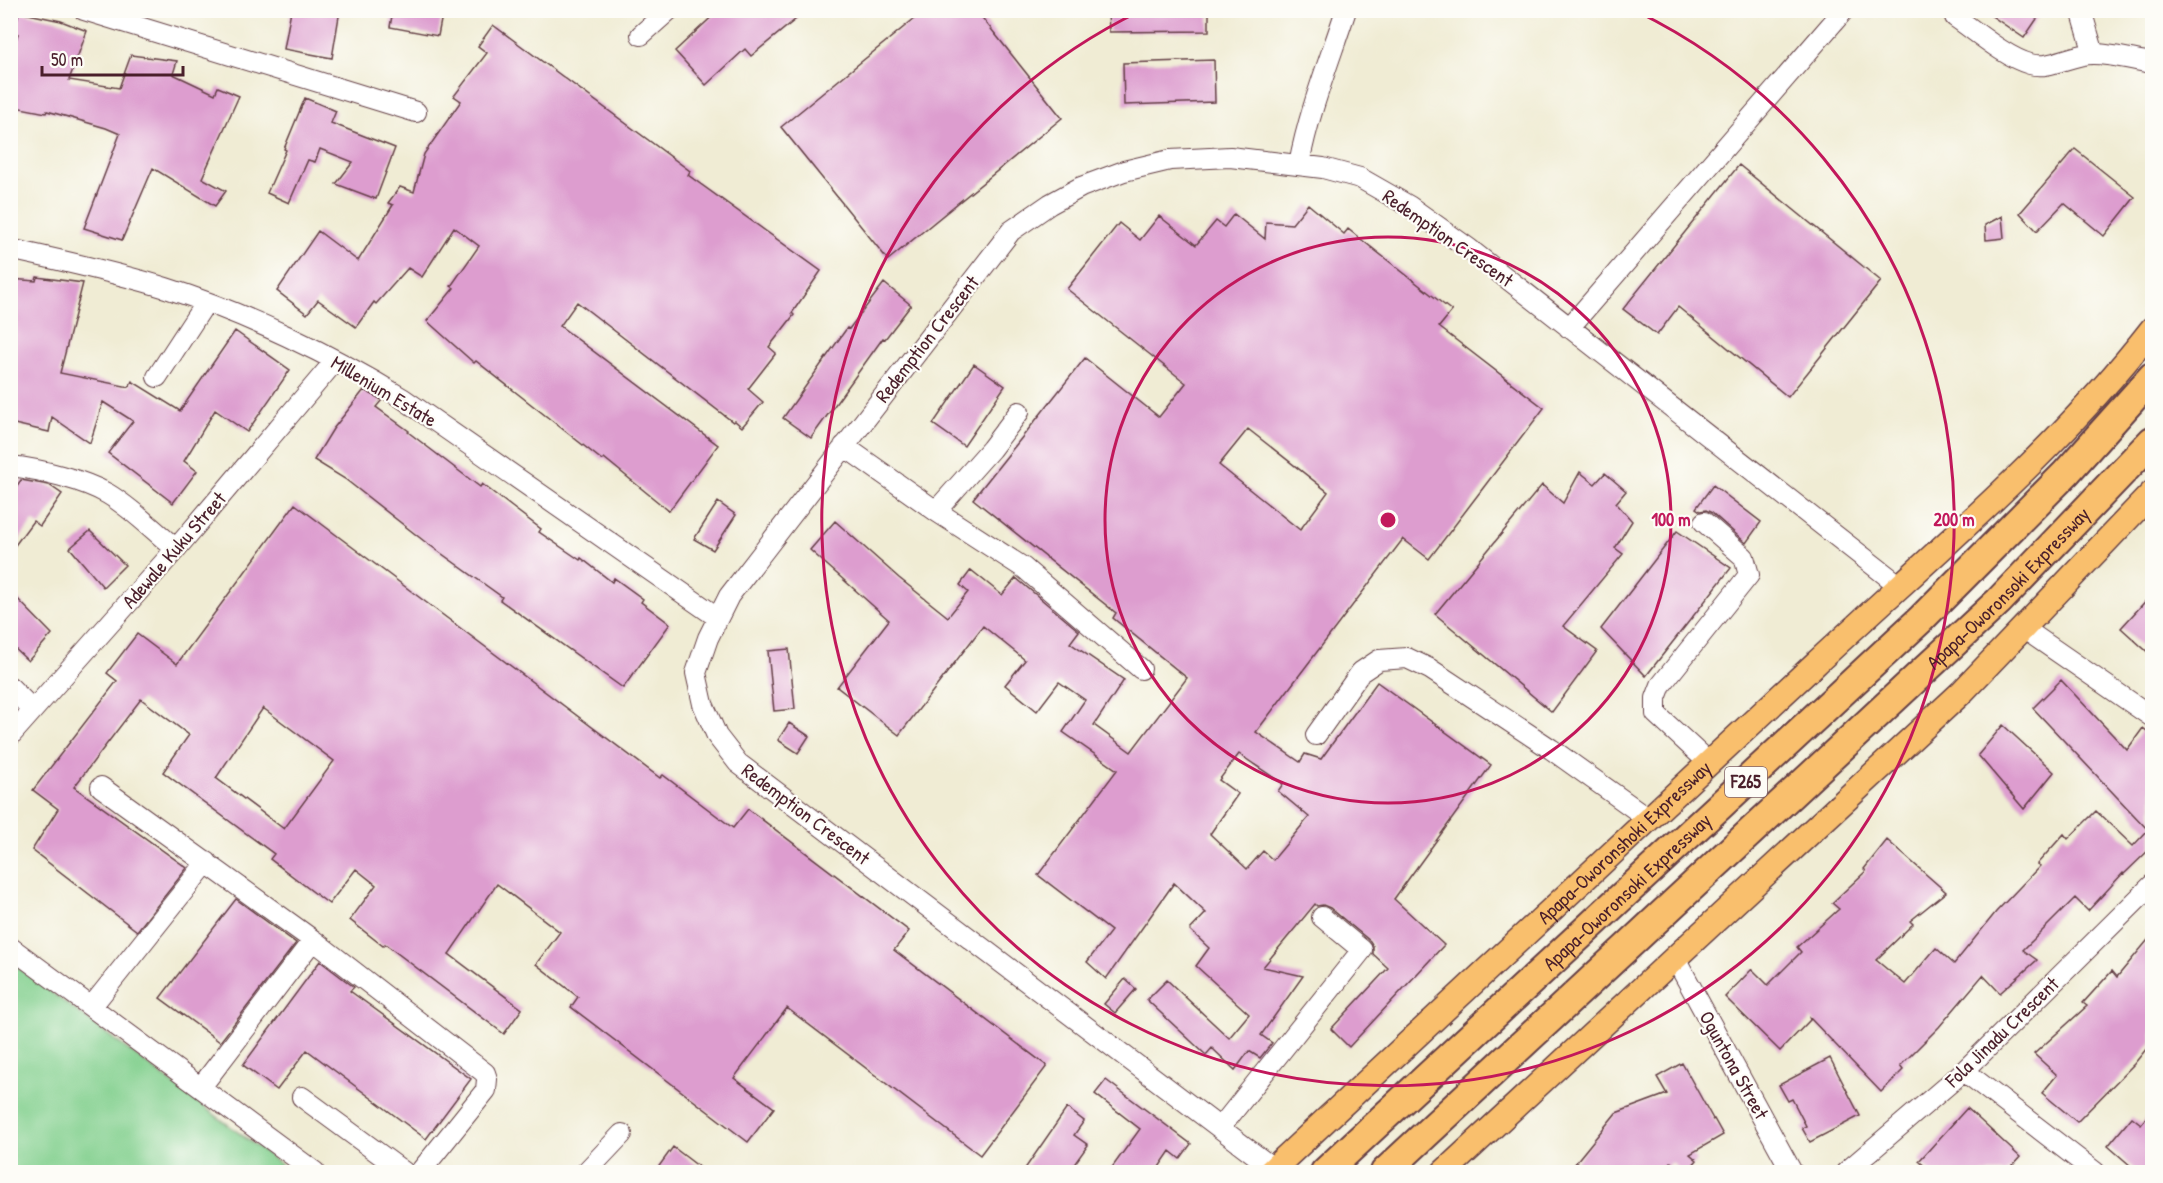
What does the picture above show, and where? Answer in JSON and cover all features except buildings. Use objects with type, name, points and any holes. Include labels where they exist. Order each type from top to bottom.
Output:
[{"type":"highway","name":"Apapa-Oworonsoki Expressway","points":[[1325,1173],[1920,620],[2066,473],[2152,377]]},
{"type":"highway","name":"Apapa-Oworonsoki Expressway","points":[[1385,1173],[1999,601],[2152,441]]},
{"type":"main road","name":"Apapa-Oworonshoki Expressway","points":[[1272,1171],[1709,763],[2019,478],[2133,354],[2152,329]]},
{"type":"main road","name":"Apapa-Oworonsoki Expressway","points":[[1444,1173],[1962,692],[2152,493]]},
{"type":"street","points":[[84,10],[416,112]]},
{"type":"street","points":[[641,35],[669,10]]},
{"type":"street","points":[[1299,164],[1305,129],[1346,10]]},
{"type":"street","points":[[1569,328],[1844,10]]},
{"type":"street","points":[[2081,10],[2094,54]]},
{"type":"street","points":[[1955,17],[2014,57],[2029,64],[2040,66],[2053,64],[2072,56],[2094,54],[2152,63]]},
{"type":"street","name":"Redemption Crescent","points":[[1272,1171],[1220,1128],[738,763],[717,736],[703,704],[696,673],[717,617],[729,596],[1011,231],[1050,204],[1081,187],[1124,171],[1170,160],[1230,157],[1299,164],[1360,178],[1409,206],[1468,248],[1900,586]]},
{"type":"street","name":"Millenium Estate","points":[[10,249],[166,288],[206,302],[286,336],[359,372],[402,398],[717,617]]},
{"type":"street","points":[[157,377],[206,302]]},
{"type":"street","name":"Adewale Kuku Street","points":[[10,736],[176,549],[335,361]]},
{"type":"street","points":[[936,511],[991,449],[1018,412]]},
{"type":"street","points":[[844,446],[936,511],[1024,568],[1141,669]]},
{"type":"street","points":[[10,466],[39,471],[95,487],[125,506],[176,549]]},
{"type":"street","points":[[1704,522],[1744,557],[1749,575],[1661,685],[1656,698],[1656,714],[1709,763]]},
{"type":"street","points":[[2023,628],[2152,717]]},
{"type":"street","points":[[1316,735],[1361,672],[1379,660],[1407,658],[1430,669],[1551,749],[1649,819]]},
{"type":"street","points":[[10,687],[33,710]]},
{"type":"street","points":[[101,787],[313,940],[485,1072],[486,1090],[420,1173]]},
{"type":"street","points":[[92,1006],[207,862]]},
{"type":"street","name":"Fola Jinadu Crescent","points":[[1846,1173],[1964,1071],[2152,885]]},
{"type":"street","points":[[1220,1128],[1362,950],[1322,917]]},
{"type":"street","points":[[201,1087],[313,940]]},
{"type":"street","points":[[10,946],[315,1173]]},
{"type":"street","name":"Oguntona Street","points":[[1675,958],[1792,1173]]},
{"type":"street","points":[[1964,1071],[2095,1173]]},
{"type":"street","points":[[302,1096],[404,1173]]},
{"type":"street","points":[[586,1173],[621,1134]]},
{"type":"green space","points":[[11,962],[291,1172],[11,1172]]}]
